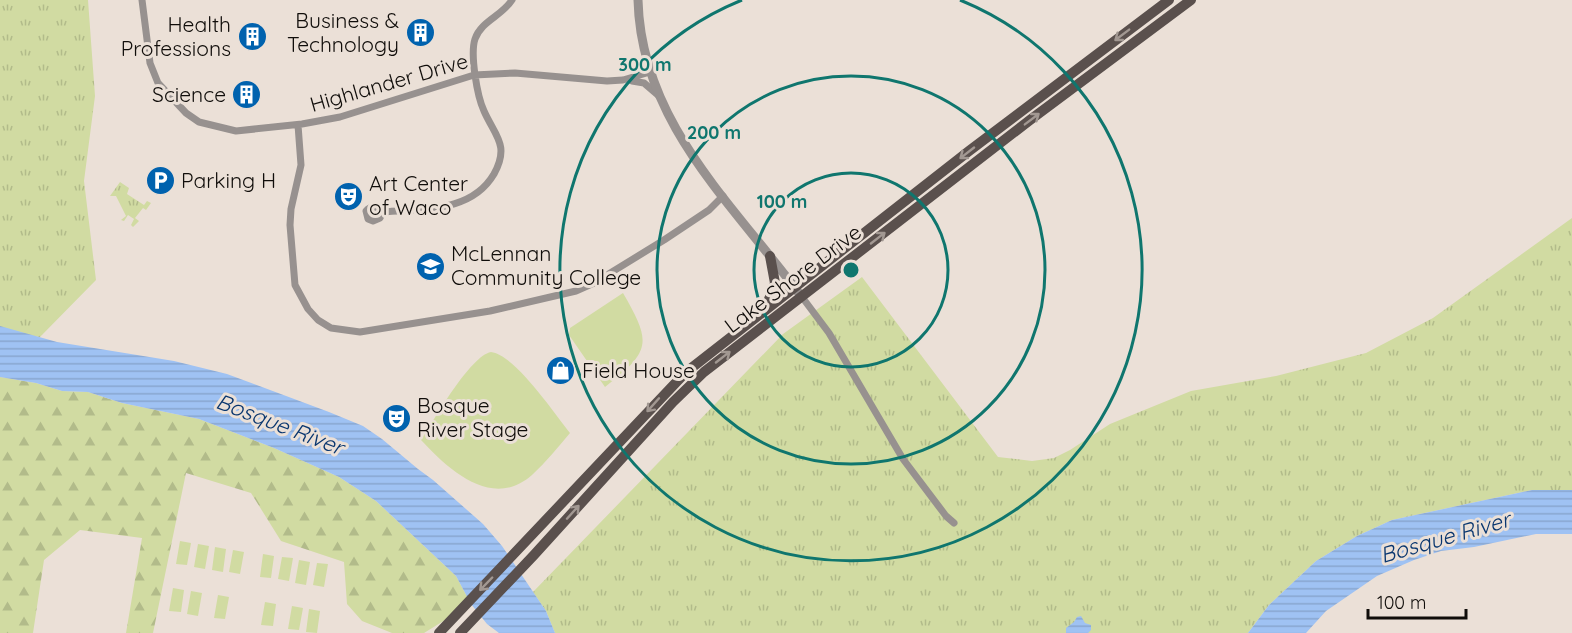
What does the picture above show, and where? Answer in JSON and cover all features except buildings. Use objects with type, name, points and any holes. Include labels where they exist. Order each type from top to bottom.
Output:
[{"type":"main road","name":"Lake Shore Drive","points":[[460,632],[690,385],[969,151],[1169,0]]},
{"type":"main road","name":"Lake Shore Drive","points":[[439,633],[673,384],[723,341],[765,311],[799,293],[1191,0]]},
{"type":"main road","points":[[765,311],[775,283],[770,256]]},
{"type":"street","name":"Highlander Drive","points":[[142,0],[153,72],[170,98],[199,122],[236,132],[298,125],[366,110],[451,81],[476,75],[515,73],[593,81],[623,80],[644,83],[658,95]]},
{"type":"street","points":[[383,212],[434,208],[461,203],[472,197],[489,182],[500,161],[501,143],[479,97],[473,49],[478,31],[500,14],[512,0]]},
{"type":"street","points":[[638,0],[642,37],[650,72],[658,95],[683,143],[829,333],[903,459],[946,516],[954,523]]},
{"type":"street","name":"Highlander Drive","points":[[623,80],[650,72]]},
{"type":"street","points":[[298,125],[301,165],[291,209],[290,225],[295,285],[308,309],[318,320],[331,328],[345,331],[360,332],[449,319],[576,291],[594,283],[664,240],[709,210],[723,196]]},
{"type":"green space","points":[[0,0],[88,0],[95,96],[84,181],[96,280],[40,337],[0,332]]},
{"type":"green space","points":[[120,182],[129,188],[127,194],[144,205],[147,201],[151,203],[146,210],[143,208],[135,218],[139,221],[133,227],[131,225],[134,219],[128,215],[124,221],[121,220],[126,216],[116,196],[110,196]]},
{"type":"green space","points":[[1572,218],[1572,490],[1532,490],[1392,520],[1357,536],[1316,561],[1269,605],[1248,633],[555,633],[546,611],[533,592],[783,334],[862,277],[998,457],[1032,461],[1054,458],[1110,424],[1191,391],[1276,376],[1366,353],[1433,318]]},
{"type":"green space","points":[[623,293],[639,324],[642,345],[639,355],[605,387],[569,335],[570,328]]},
{"type":"green space","points":[[491,352],[511,363],[522,374],[570,433],[532,475],[517,485],[502,489],[472,482],[445,463],[421,440],[463,376],[482,356]]},
{"type":"green space","points":[[0,377],[36,383],[62,391],[88,392],[122,403],[199,419],[274,448],[339,477],[376,501],[456,576],[471,604],[424,633],[392,633],[362,621],[347,604],[344,562],[281,541],[251,493],[186,473],[153,633],[126,633],[142,538],[80,530],[44,560],[33,633],[0,633]]},
{"type":"green space","points":[[180,541],[191,543],[187,565],[176,564]]},
{"type":"green space","points":[[198,544],[209,546],[205,569],[194,567]]},
{"type":"green space","points":[[215,547],[226,549],[223,572],[212,570]]},
{"type":"green space","points":[[233,550],[244,552],[240,574],[229,572]]},
{"type":"green space","points":[[263,554],[274,556],[271,578],[260,577]]},
{"type":"green space","points":[[282,557],[293,558],[289,581],[278,579]]},
{"type":"green space","points":[[299,560],[310,562],[306,585],[295,583]]},
{"type":"green space","points":[[317,563],[328,564],[324,587],[313,585]]},
{"type":"green space","points":[[173,588],[184,590],[181,612],[169,611]]},
{"type":"green space","points":[[191,591],[202,593],[198,616],[187,614]]},
{"type":"green space","points":[[218,595],[229,597],[225,619],[214,618]]},
{"type":"green space","points":[[265,602],[276,604],[273,626],[261,625]]},
{"type":"green space","points":[[292,606],[303,608],[299,630],[288,629]]},
{"type":"green space","points":[[309,609],[320,611],[317,633],[306,632]]},
{"type":"water","name":"Bosque River","points":[[0,326],[57,342],[174,361],[227,374],[363,426],[433,480],[483,524],[502,546],[546,611],[555,633],[499,633],[487,624],[471,604],[456,576],[376,501],[339,477],[274,448],[199,419],[122,403],[88,392],[62,391],[36,383],[0,377]]},
{"type":"water","name":"Bosque River","points":[[1532,490],[1572,490],[1572,534],[1536,534],[1474,547],[1441,551],[1377,576],[1326,611],[1306,633],[1248,633],[1269,605],[1316,561],[1357,536],[1392,520]]},
{"type":"water","points":[[1081,616],[1085,623],[1091,625],[1091,630],[1088,633],[1066,633],[1066,628]]},
{"type":"place","name":"Business & Technology","points":[[420,33]]},
{"type":"place","name":"Health Professions","points":[[252,37]]},
{"type":"place","name":"Science","points":[[247,95]]},
{"type":"place","name":"Parking H","points":[[160,181]]},
{"type":"place","name":"Art Center of Waco","points":[[348,196]]},
{"type":"place","name":"McLennan Community College","points":[[430,266]]},
{"type":"place","name":"Field House","points":[[561,371]]},
{"type":"place","name":"Bosque River Stage","points":[[396,418]]}]
